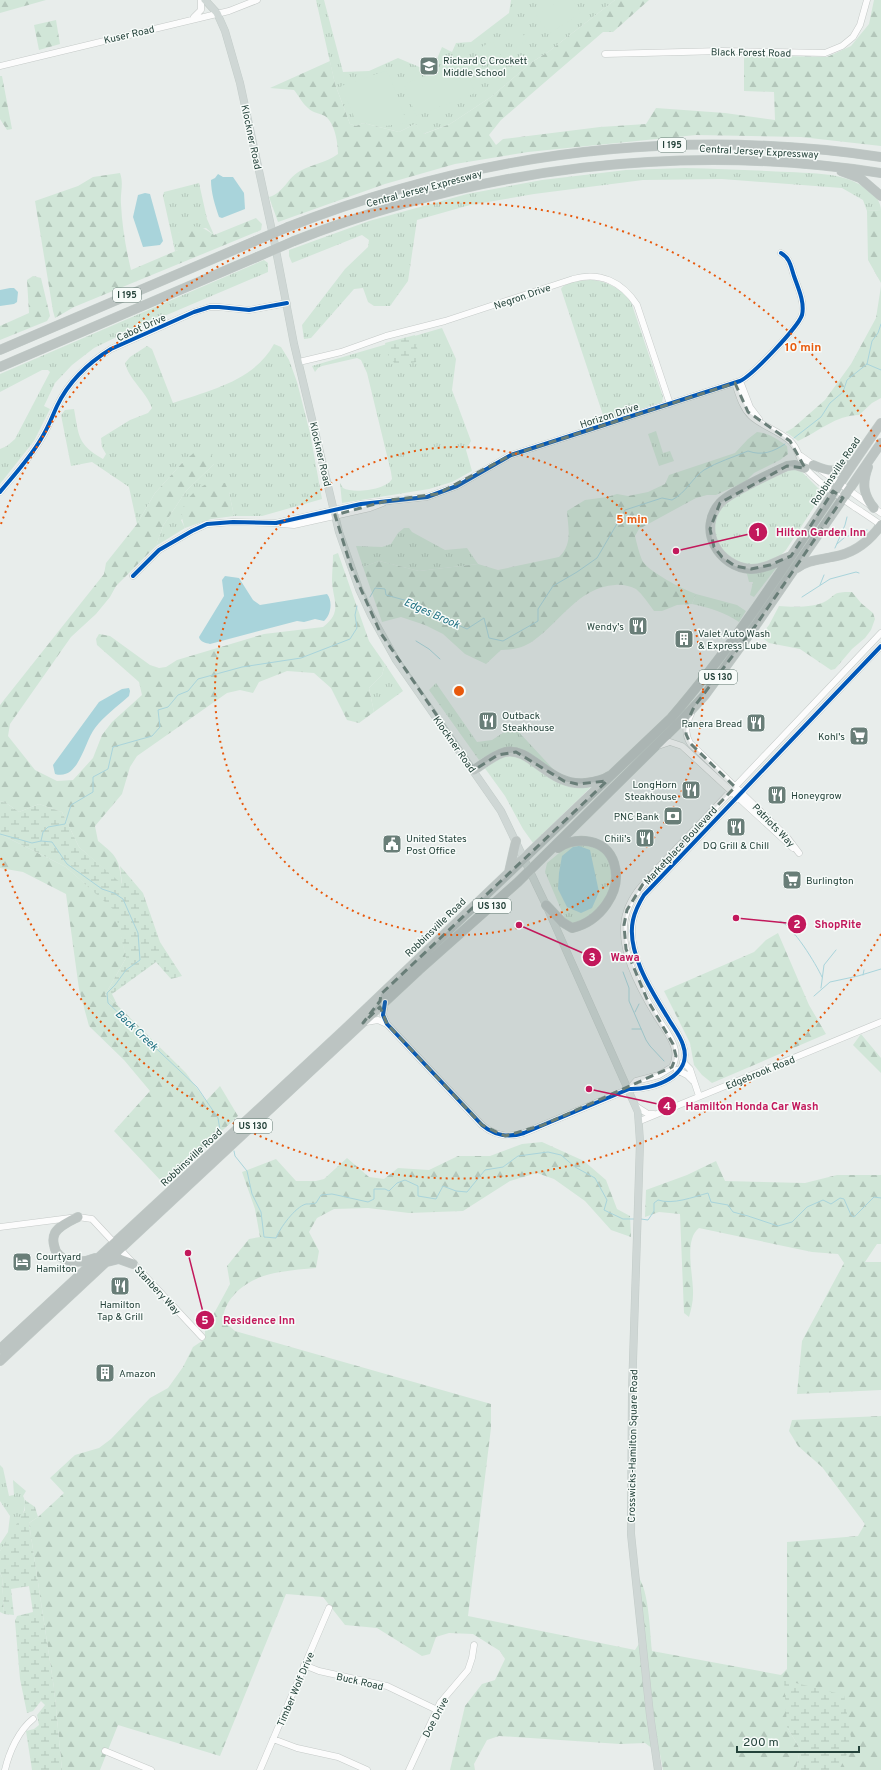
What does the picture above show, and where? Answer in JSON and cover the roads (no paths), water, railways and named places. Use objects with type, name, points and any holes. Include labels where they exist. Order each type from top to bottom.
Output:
[{"type":"highway","name":"Central Jersey Expressway","points":[[0,350],[288,227],[396,189],[464,172],[542,157],[614,148],[693,144],[774,146],[881,157]]},
{"type":"highway","points":[[774,146],[846,148],[881,151]]},
{"type":"highway","name":"Central Jersey Expressway","points":[[0,367],[294,241],[383,209],[433,195],[519,176],[616,163],[716,159],[772,161],[881,173]]},
{"type":"highway","points":[[772,161],[843,172],[867,183],[881,196]]},
{"type":"highway","name":"Robbinsville Road","points":[[117,1246],[363,1023],[367,1014],[508,874],[671,718],[692,694],[750,616],[881,422]]},
{"type":"highway","name":"Robbinsville Road","points":[[0,1361],[117,1246],[383,998],[546,855],[694,707],[756,624],[881,443]]},
{"type":"highway","points":[[870,459],[863,484],[868,502],[878,510]]},
{"type":"highway","points":[[791,556],[763,568],[751,569],[735,566],[722,557],[714,547],[710,535],[710,522],[717,507],[729,495],[787,466],[795,465],[834,471],[853,462]]},
{"type":"highway","points":[[792,571],[807,561],[836,557],[856,550],[869,540],[881,525]]},
{"type":"highway","points":[[474,770],[498,754],[507,751],[516,752],[527,756],[553,776],[564,781],[577,784],[593,782],[606,778],[615,773]]},
{"type":"highway","points":[[546,855],[570,841],[585,840],[604,848],[614,863],[615,871],[612,893],[603,910],[590,921],[581,926],[568,928],[546,905]]},
{"type":"highway","points":[[508,874],[516,841]]},
{"type":"highway","points":[[78,1216],[57,1231],[53,1240],[55,1250],[62,1258],[72,1262],[120,1259],[133,1264]]},
{"type":"highway","name":"Robbinsville Road","points":[[0,1349],[104,1259]]},
{"type":"main road","name":"Klockner Road","points":[[205,0],[217,13],[225,32],[240,83],[287,304],[294,344],[334,512],[350,567],[365,603],[396,660],[474,770],[501,811],[530,870]]},
{"type":"main road","points":[[530,870],[594,1015],[629,1089]]},
{"type":"main road","name":"Crosswicks-Hamilton Square Road","points":[[629,1089],[637,1107],[640,1121],[632,1392],[631,1534],[650,1715],[658,1770]]},
{"type":"street","points":[[190,20],[198,15],[202,10],[201,0]]},
{"type":"street","name":"Kuser Road","points":[[0,66],[229,11],[257,0]]},
{"type":"street","name":"Black Forest Road","points":[[605,54],[721,51],[825,53],[837,49],[853,37],[860,25],[867,0]]},
{"type":"street","name":"Horizon Drive","points":[[133,576],[160,550],[201,526],[224,522],[276,523],[294,525],[334,512],[370,508],[390,500],[426,497],[445,491],[511,455],[738,382],[753,372],[797,325],[802,314],[801,297],[789,260],[781,253]]},
{"type":"street","name":"Negron Drive","points":[[299,362],[341,352],[386,336],[445,322],[573,279],[585,276],[595,276],[609,279],[623,288],[630,294],[637,305],[670,404]]},
{"type":"street","name":"Cabot Drive","points":[[0,492],[41,440],[58,404],[70,385],[86,368],[111,349],[194,312],[219,307],[249,310],[287,304]]},
{"type":"street","points":[[738,382],[744,407],[752,417],[790,441],[809,467],[833,491],[846,494],[878,510]]},
{"type":"street","points":[[809,467],[839,483],[846,494],[881,525]]},
{"type":"street","name":"Marketplace Boulevard","points":[[672,1067],[676,1056],[675,1049],[647,999],[632,966],[624,939],[625,918],[629,904],[637,891],[881,633]]},
{"type":"street","name":"Marketplace Boulevard","points":[[679,1071],[683,1062],[683,1044],[654,995],[632,940],[633,920],[637,907],[644,895],[881,646]]},
{"type":"street","name":"Patriots Way","points":[[653,748],[670,742],[682,746],[730,792],[799,853],[786,836],[688,739],[686,726],[694,707]]},
{"type":"street","points":[[383,998],[383,1015],[387,1024],[482,1125],[495,1134],[515,1136],[524,1133],[629,1089],[641,1089],[663,1082],[670,1079],[679,1071]]},
{"type":"street","points":[[363,1023],[378,1020],[387,1024]]},
{"type":"street","name":"Edgebrook Road","points":[[640,1121],[881,1022]]},
{"type":"street","points":[[683,1062],[690,1069],[699,1096]]},
{"type":"street","points":[[629,1089],[636,1081],[659,1075],[672,1067],[687,1075],[693,1081]]},
{"type":"street","points":[[637,1107],[648,1114],[660,1113]]},
{"type":"street","points":[[640,1132],[645,1122],[652,1117]]},
{"type":"street","points":[[0,1227],[78,1216],[92,1219],[117,1246]]},
{"type":"street","name":"Stanbery Way","points":[[117,1246],[202,1338]]},
{"type":"street","name":"Timber Wolf Drive","points":[[260,1770],[329,1608]]},
{"type":"street","name":"Doe Drive","points":[[409,1770],[444,1697],[468,1670],[474,1645]]},
{"type":"street","name":"Buck Road","points":[[304,1665],[319,1671],[387,1686],[437,1710]]},
{"type":"street","points":[[5,1770],[14,1745],[26,1726],[33,1719]]},
{"type":"street","points":[[273,1739],[297,1748],[329,1754],[367,1770]]},
{"type":"street","points":[[105,1752],[134,1767],[151,1770]]},
{"type":"water","points":[[218,174],[223,177],[233,177],[244,193],[245,209],[222,218],[219,217],[212,194],[211,185],[211,180]]},
{"type":"water","points":[[145,193],[150,194],[163,241],[160,245],[143,247],[133,217],[138,195]]},
{"type":"water","points":[[14,288],[18,292],[17,302],[14,304],[0,306],[0,290]]},
{"type":"water","points":[[225,576],[239,578],[253,600],[260,605],[327,594],[331,604],[330,612],[324,621],[315,619],[304,622],[297,621],[210,644],[205,643],[199,637],[224,596],[222,580]]},
{"type":"water","points":[[129,688],[129,696],[107,715],[95,728],[80,759],[70,772],[63,775],[55,774],[53,765],[99,702],[122,689]]},
{"type":"water","points":[[579,846],[590,850],[599,892],[592,908],[581,913],[567,907],[558,889],[562,856],[573,847]]},
{"type":"waterway","points":[[867,364],[872,341],[878,333],[881,324]]},
{"type":"waterway","name":"Edges Brook","points":[[867,364],[881,370]]},
{"type":"waterway","name":"Edges Brook","points":[[794,438],[821,417],[830,403],[843,392],[847,380],[867,364]]},
{"type":"waterway","name":"Edges Brook","points":[[370,597],[375,588],[385,589],[386,595],[408,601],[467,629],[484,618],[489,638],[503,641],[538,621],[538,609],[553,586],[597,558],[625,510],[662,498],[672,500],[682,493],[704,470],[709,467],[748,451],[763,453],[776,449],[785,444]]},
{"type":"waterway","points":[[835,548],[847,517]]},
{"type":"waterway","points":[[837,544],[845,537],[867,530]]},
{"type":"waterway","points":[[802,597],[830,579],[856,572],[859,573]]},
{"type":"waterway","points":[[820,585],[824,575]]},
{"type":"waterway","name":"Edges Brook","points":[[41,841],[43,832],[48,827],[65,824],[71,805],[93,792],[93,777],[108,769],[113,747],[152,736],[160,727],[158,710],[168,707],[178,695],[188,691],[198,679],[242,667],[301,658],[350,639],[357,628],[355,615],[357,606]]},
{"type":"waterway","points":[[416,641],[429,649],[440,659]]},
{"type":"waterway","name":"Back Creek","points":[[0,834],[32,843],[41,841],[52,842],[67,864],[102,889],[114,893],[123,899],[138,933],[140,960],[126,970],[107,993],[108,1003],[197,1087],[218,1118],[221,1136]]},
{"type":"waterway","points":[[780,921],[785,924],[797,937],[810,955],[822,977]]},
{"type":"waterway","points":[[795,935],[798,929]]},
{"type":"waterway","points":[[821,988],[824,965],[836,950]]},
{"type":"waterway","points":[[814,996],[830,982],[881,969]]},
{"type":"waterway","points":[[863,975],[864,970]]},
{"type":"waterway","points":[[623,972],[629,988],[629,1001],[646,1040],[664,1061]]},
{"type":"waterway","points":[[635,1012],[639,1004]]},
{"type":"waterway","points":[[632,1029],[641,1029]]},
{"type":"waterway","name":"Back Creek","points":[[234,1151],[235,1156],[247,1171],[252,1194],[261,1212],[264,1237],[276,1238],[284,1224],[297,1209],[306,1204],[316,1203],[321,1195],[332,1194],[368,1202],[374,1199],[374,1189],[385,1189],[389,1191],[397,1183],[405,1180],[418,1186],[418,1196],[436,1199],[443,1186],[456,1191],[467,1192],[485,1170],[503,1167],[518,1156],[548,1152],[561,1155],[575,1167],[595,1178],[607,1200],[604,1210],[623,1219],[634,1219]]},
{"type":"waterway","name":"Back Creek","points":[[641,1219],[648,1220],[654,1211],[654,1203],[658,1200],[670,1202],[708,1193],[711,1202],[728,1205],[733,1212],[778,1226],[792,1222],[807,1207],[823,1200],[831,1204],[840,1198],[844,1199],[851,1215],[854,1217],[874,1197],[881,1198]]},
{"type":"place","name":"Richard C Crockett Middle School","points":[[429,66]]},
{"type":"place","name":"Hilton Garden Inn","points":[[676,551]]},
{"type":"place","name":"Wendy's","points":[[638,626]]},
{"type":"place","name":"Valet Auto Wash & Express Lube","points":[[684,639]]},
{"type":"place","name":"Outback Steakhouse","points":[[488,721]]},
{"type":"place","name":"Panera Bread","points":[[756,723]]},
{"type":"place","name":"Kohl's","points":[[859,736]]},
{"type":"place","name":"LongHorn Steakhouse","points":[[691,790]]},
{"type":"place","name":"Honeygrow","points":[[777,795]]},
{"type":"place","name":"PNC Bank","points":[[673,816]]},
{"type":"place","name":"DQ Grill & Chill","points":[[736,827]]},
{"type":"place","name":"Chili's","points":[[645,838]]},
{"type":"place","name":"United States Post Office","points":[[392,844]]},
{"type":"place","name":"Burlington","points":[[792,880]]},
{"type":"place","name":"ShopRite","points":[[736,918]]},
{"type":"place","name":"Wawa","points":[[519,925]]},
{"type":"place","name":"Hamilton Honda Car Wash","points":[[589,1089]]},
{"type":"place","name":"Residence Inn","points":[[188,1253]]},
{"type":"place","name":"Courtyard Hamilton","points":[[22,1262]]},
{"type":"place","name":"Hamilton Tap & Grill","points":[[120,1286]]},
{"type":"place","name":"Amazon","points":[[105,1373]]}]
